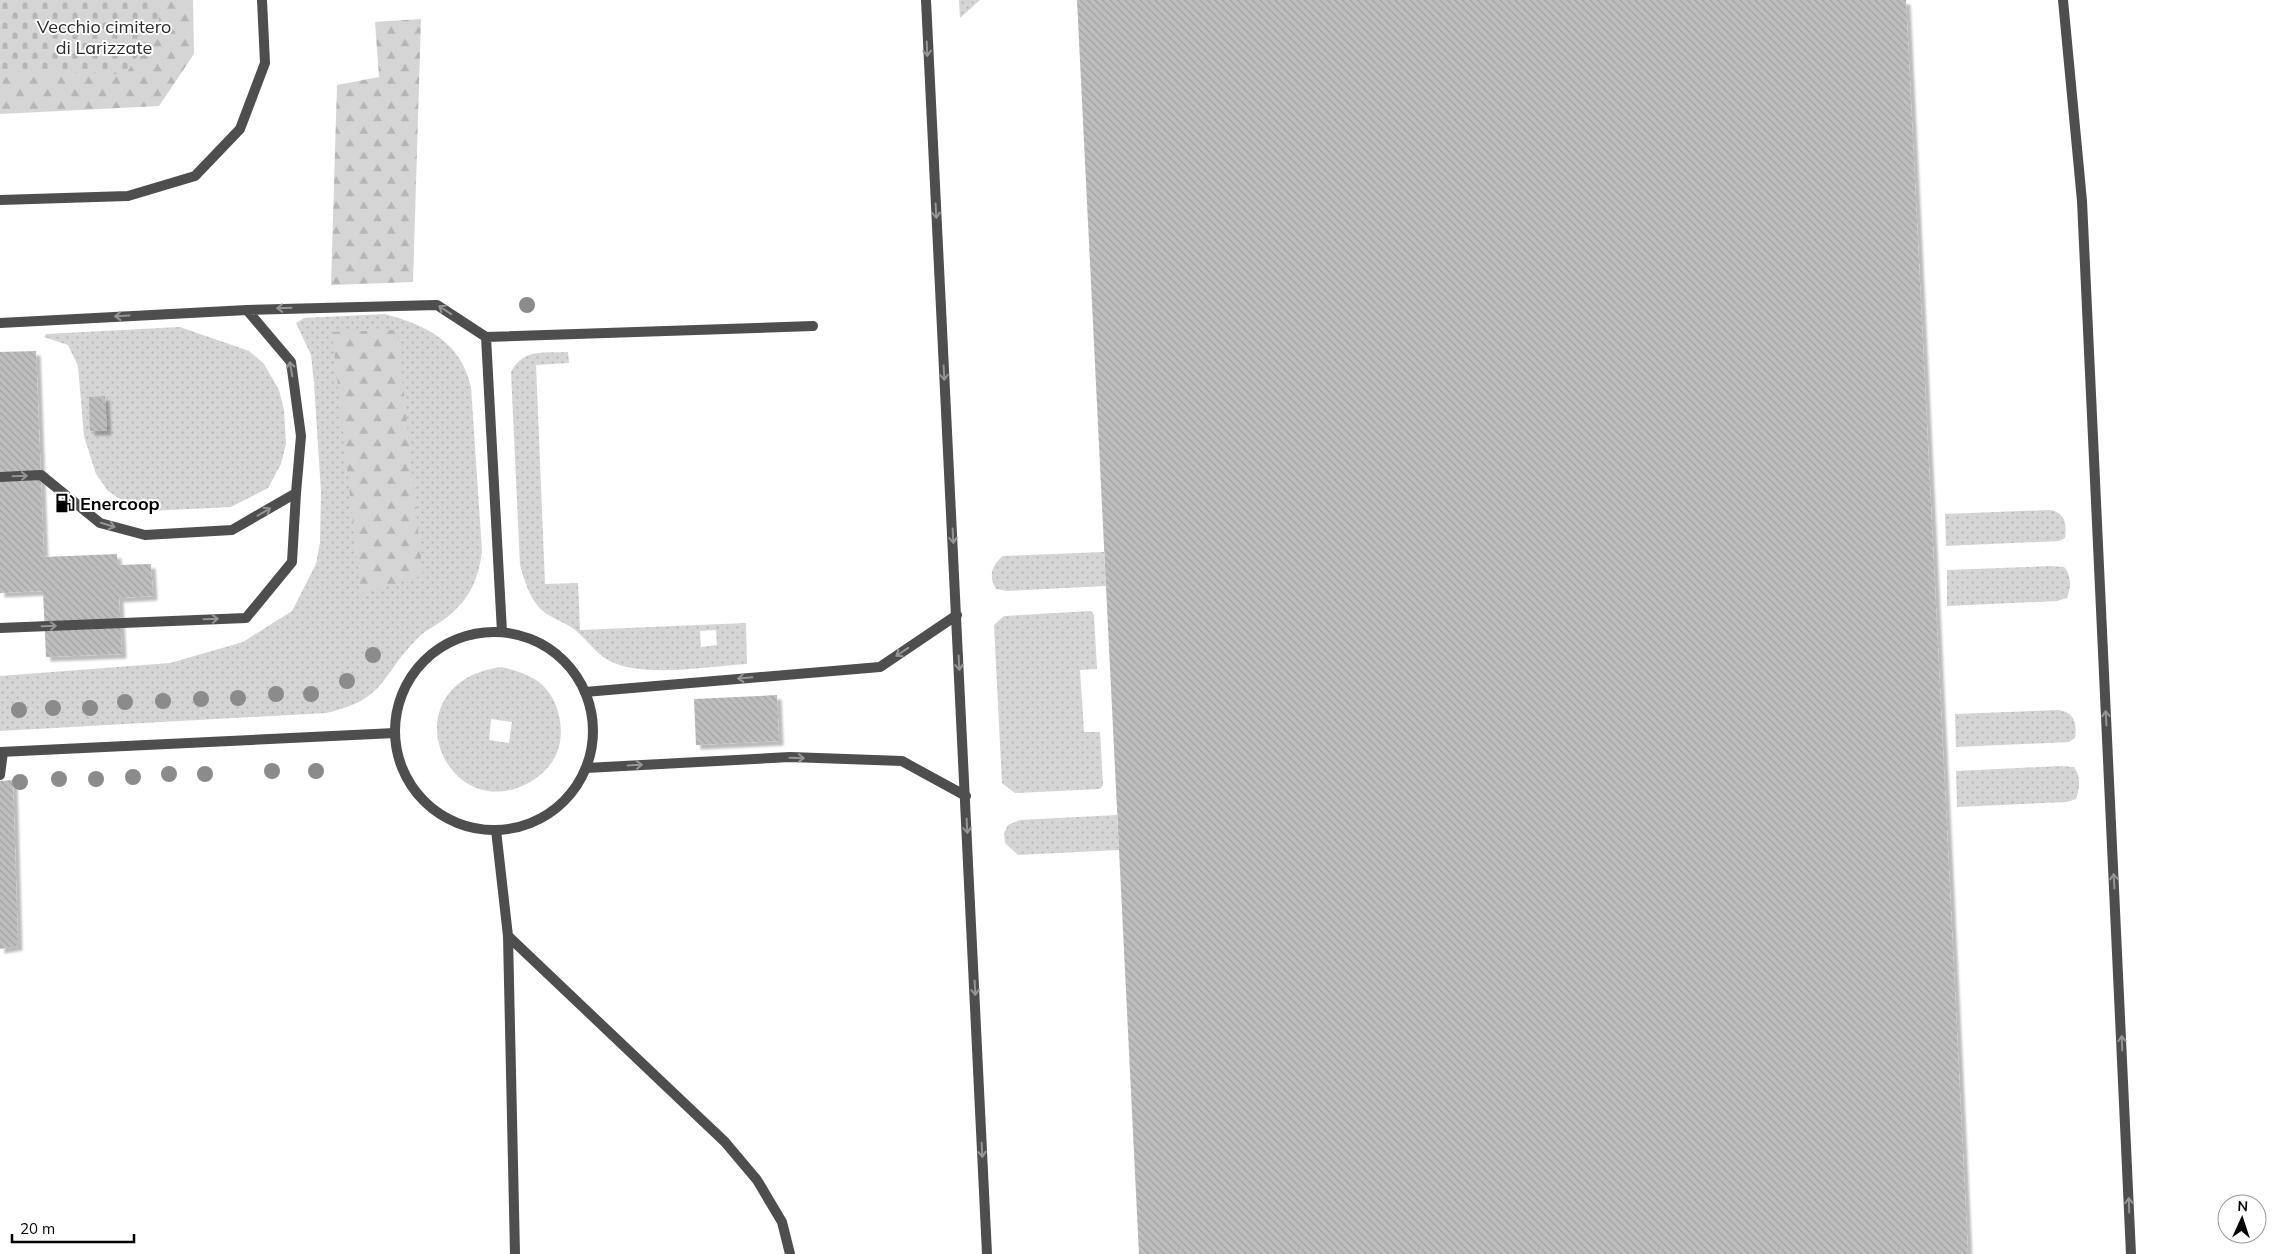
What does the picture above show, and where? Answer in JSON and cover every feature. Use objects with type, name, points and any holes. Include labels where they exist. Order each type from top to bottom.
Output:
[{"type":"street","points":[[0,200],[128,196],[195,176],[240,129],[251,101],[265,63],[262,0]]},
{"type":"street","points":[[926,0],[987,1254]]},
{"type":"street","points":[[2064,0],[2082,201],[2131,1254]]},
{"type":"street","points":[[0,323],[247,310],[437,305],[486,337],[813,326]]},
{"type":"street","points":[[0,628],[246,618],[292,562],[301,436],[290,362],[247,310]]},
{"type":"street","points":[[486,337],[502,632]]},
{"type":"street","points":[[0,476],[41,475],[100,523],[145,535],[232,530],[296,493]]},
{"type":"street","points":[[585,692],[880,667],[957,615]]},
{"type":"street","points":[[502,632],[528,638],[552,650],[572,669],[585,692],[592,717],[593,743],[586,768],[572,793],[550,813],[524,826],[496,830],[465,826],[437,812],[415,791],[400,764],[395,733],[398,706],[409,680],[426,659],[449,643],[475,634],[502,632]]},
{"type":"street","points":[[0,775],[2,752],[395,733]]},
{"type":"street","points":[[586,768],[790,757],[902,761],[966,796]]},
{"type":"street","points":[[496,830],[508,936],[516,1254]]},
{"type":"street","points":[[508,936],[725,1142],[757,1180],[782,1222],[790,1254]]},
{"type":"green space","points":[[0,0],[193,0],[194,54],[159,106],[0,114]]},
{"type":"green space","name":"Vecchio cimitero di Larizzate","points":[[0,0],[158,0],[159,22],[126,74],[0,71]]},
{"type":"green space","points":[[959,0],[980,0],[960,18]]},
{"type":"green space","points":[[421,19],[413,282],[331,285],[337,85],[379,77],[375,22]]},
{"type":"green space","points":[[385,314],[428,330],[440,338],[459,358],[471,387],[482,551],[478,573],[470,591],[459,607],[420,636],[373,693],[346,707],[326,713],[0,731],[0,676],[170,663],[243,642],[292,611],[316,564],[320,542],[321,492],[311,355],[296,323],[304,318]]},
{"type":"green space","points":[[180,327],[249,351],[264,364],[279,390],[284,410],[286,444],[281,464],[268,488],[231,507],[149,511],[120,499],[108,491],[96,474],[84,436],[78,366],[68,345],[44,337],[46,334]]},
{"type":"green space","points":[[397,330],[423,576],[361,594],[332,332]]},
{"type":"green space","points":[[543,352],[568,352],[569,363],[536,365],[545,584],[578,583],[580,630],[746,623],[747,664],[676,670],[639,669],[622,666],[603,657],[574,629],[541,610],[533,599],[520,565],[511,372],[516,364],[528,355]],"holes":[[[716,630],[717,645],[701,647],[700,631]]]},
{"type":"green space","points":[[2049,510],[2059,513],[2064,519],[2066,528],[2065,538],[2059,541],[1946,546],[1945,514]]},
{"type":"green space","points":[[1104,552],[1106,586],[1007,591],[996,589],[992,580],[992,571],[996,563],[1003,556]]},
{"type":"green space","points":[[2064,567],[2067,571],[2070,582],[2067,598],[2057,601],[1947,606],[1947,570]]},
{"type":"green space","points":[[1091,611],[1094,615],[1097,669],[1080,670],[1084,732],[1100,732],[1103,785],[1100,789],[1015,793],[1002,783],[994,625],[1004,616]]},
{"type":"green space","points":[[501,667],[519,672],[536,680],[550,695],[559,714],[561,725],[559,746],[556,755],[545,771],[529,783],[517,788],[489,791],[466,783],[449,766],[439,743],[438,719],[447,696],[467,678]],"holes":[[[491,719],[512,722],[509,743],[489,740]]]},
{"type":"green space","points":[[2059,710],[2069,714],[2074,719],[2076,728],[2075,738],[2069,742],[1956,747],[1955,714]]},
{"type":"green space","points":[[2074,767],[2078,775],[2079,783],[2076,799],[2067,802],[1957,807],[1956,771]]},
{"type":"green space","points":[[1117,815],[1119,850],[1018,855],[1005,843],[1004,833],[1008,825],[1020,820]]},
{"type":"building","points":[[1077,0],[1906,0],[1968,1254],[1139,1254]]},
{"type":"building","points":[[36,351],[44,557],[117,554],[118,565],[151,564],[153,596],[119,598],[122,654],[46,657],[43,591],[0,593],[0,352]]},
{"type":"building","points":[[105,396],[107,431],[90,431],[89,397]]},
{"type":"building","points":[[777,695],[779,741],[696,745],[694,699]]},
{"type":"building","points":[[13,780],[18,946],[0,949],[0,781]]},
{"type":"place","name":"Enercoop","points":[[65,503]]}]
